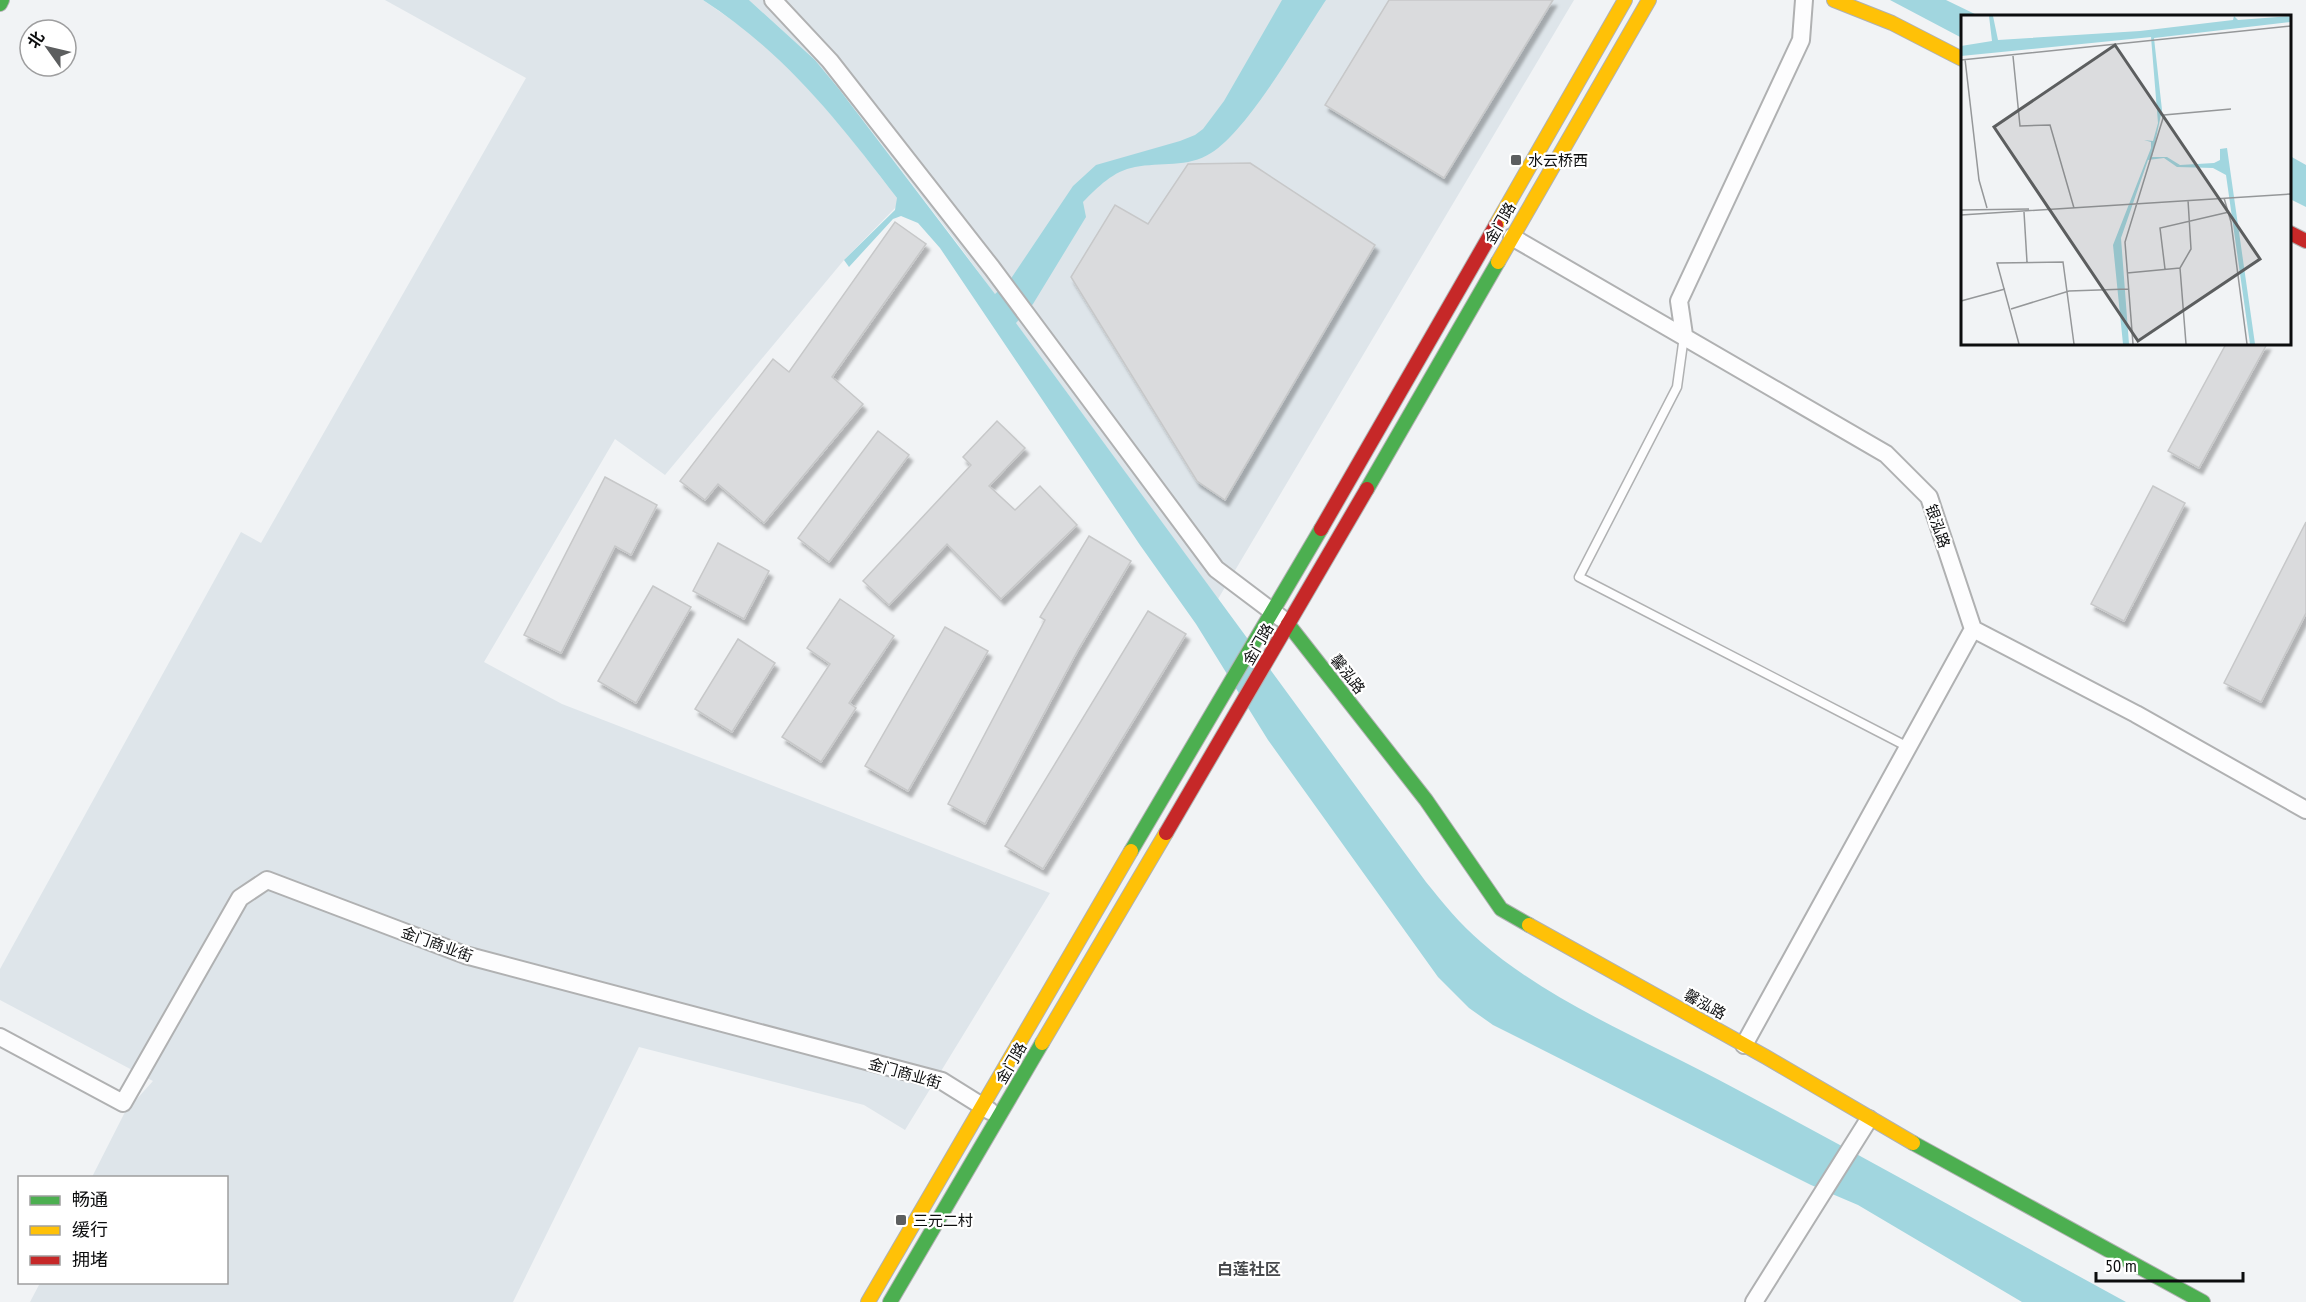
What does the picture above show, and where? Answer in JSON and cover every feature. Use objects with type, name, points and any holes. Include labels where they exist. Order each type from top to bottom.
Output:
[{"type":"main road","points":[[0,4],[2,0]]},
{"type":"main road","name":"金门路","points":[[868,1302],[1227,688],[1256,643],[1625,0]]},
{"type":"main road","name":"金门路","points":[[890,1302],[1267,662],[1649,0]]},
{"type":"main road","points":[[1834,0],[1892,23],[1961,58]]},
{"type":"main road","points":[[2291,234],[2306,241]]},
{"type":"main road","name":"馨泓路","points":[[1288,624],[1426,800],[1502,909],[1744,1045],[1869,1119],[2203,1302]]},
{"type":"street","points":[[773,0],[830,61],[992,268],[1216,569],[1288,624]]},
{"type":"street","points":[[1684,335],[1679,302],[1801,40],[1804,0]]},
{"type":"street","name":"银泓路","points":[[1512,237],[1886,453],[1929,497],[1973,629]]},
{"type":"street","points":[[1744,1045],[1973,629],[2136,714],[2306,810]]},
{"type":"street","name":"金门商业街","points":[[0,1037],[123,1104],[240,898],[267,880],[465,955],[942,1081],[999,1116]]},
{"type":"street","points":[[1754,1302],[1869,1119]]},
{"type":"lane","points":[[1684,335],[1677,387],[1579,577],[1908,747]]},
{"type":"shaded area","points":[[385,0],[703,0],[759,39],[791,69],[846,132],[897,198],[898,205],[844,260],[665,475],[615,439],[484,662],[562,704],[1050,893],[905,1130],[864,1105],[639,1047],[513,1302],[30,1302],[39,1284],[228,1284],[228,1176],[93,1176],[125,1112],[153,1081],[0,1000],[0,969],[241,532],[261,543],[526,78]]},
{"type":"shaded area","points":[[749,0],[1574,0],[1218,599],[955,240],[839,89],[815,60]]},
{"type":"water","points":[[703,0],[749,0],[815,60],[995,294],[1010,280],[1073,186],[1096,165],[1195,135],[1203,129],[1224,101],[1282,0],[1326,0],[1257,105],[1226,141],[1211,153],[1193,161],[1127,169],[1106,180],[1083,202],[1086,217],[1033,304],[1016,323],[1426,882],[1459,921],[1481,942],[1539,985],[1571,1004],[1785,1115],[2126,1302],[2022,1302],[1858,1205],[1811,1185],[1493,1025],[1469,1008],[1438,977],[1268,740],[1196,624],[1140,545],[940,248],[918,223],[901,216],[893,219],[849,267],[844,260],[895,210],[897,198],[809,90],[760,43]]},
{"type":"water","points":[[1890,0],[1946,0],[1977,15],[1961,15],[1961,37]]},
{"type":"water","points":[[2291,157],[2306,165],[2306,207],[2291,200]]},
{"type":"building","points":[[1389,0],[1553,0],[1444,178],[1325,105]]},
{"type":"building","points":[[1250,163],[1375,245],[1225,500],[1197,481],[1071,277],[1115,205],[1148,224],[1188,164]]},
{"type":"building","points":[[895,222],[926,244],[832,377],[863,404],[764,523],[718,484],[705,500],[680,481],[773,359],[789,372]]},
{"type":"building","points":[[2225,345],[2266,345],[2199,468],[2168,451]]},
{"type":"building","points":[[997,421],[1025,448],[989,486],[1015,510],[1040,486],[1077,525],[1001,599],[947,544],[889,605],[863,581],[971,465],[963,457]]},
{"type":"building","points":[[878,431],[909,455],[829,562],[798,538]]},
{"type":"building","points":[[605,477],[657,505],[631,555],[615,546],[561,653],[524,635]]},
{"type":"building","points":[[2153,486],[2185,503],[2124,621],[2091,604]]},
{"type":"building","points":[[2306,522],[2306,613],[2261,702],[2224,683]]},
{"type":"building","points":[[1089,536],[1131,561],[1078,650],[985,824],[948,804],[1045,620],[1040,617]]},
{"type":"building","points":[[718,543],[769,571],[744,619],[693,591]]},
{"type":"building","points":[[653,586],[691,607],[636,703],[598,681]]},
{"type":"building","points":[[840,599],[894,636],[849,703],[856,708],[821,762],[782,737],[830,664],[807,648]]},
{"type":"building","points":[[1148,611],[1186,634],[1043,869],[1005,846]]},
{"type":"building","points":[[945,627],[988,651],[908,791],[865,766]]},
{"type":"building","points":[[738,639],[775,663],[732,732],[695,709]]},
{"type":"traffic: fast","points":[[0,4],[2,0]]},
{"type":"traffic: fast","points":[[1367,489],[1498,262]]},
{"type":"traffic: fast","points":[[1131,851],[1321,529]]},
{"type":"traffic: fast","points":[[1288,624],[1426,800],[1501,909],[1529,925]]},
{"type":"traffic: fast","points":[[890,1302],[1042,1043]]},
{"type":"traffic: fast","points":[[1913,1143],[2203,1302]]},
{"type":"traffic: slow","points":[[1496,225],[1625,0]]},
{"type":"traffic: slow","points":[[1498,262],[1649,0]]},
{"type":"traffic: slow","points":[[1834,0],[1892,23],[1961,58]]},
{"type":"traffic: slow","points":[[1042,1043],[1166,833]]},
{"type":"traffic: slow","points":[[868,1302],[1131,851]]},
{"type":"traffic: slow","points":[[1529,925],[1766,1057],[1913,1143]]},
{"type":"traffic: jam","points":[[1321,529],[1496,225]]},
{"type":"traffic: jam","points":[[2291,234],[2306,241]]},
{"type":"traffic: jam","points":[[1166,833],[1367,489]]},
{"type":"place","name":"水云桥西","points":[[1516,160]]},
{"type":"place","name":"三元二村","points":[[901,1220]]},
{"type":"district","name":"白莲社区","points":[[1249,1269]]}]
